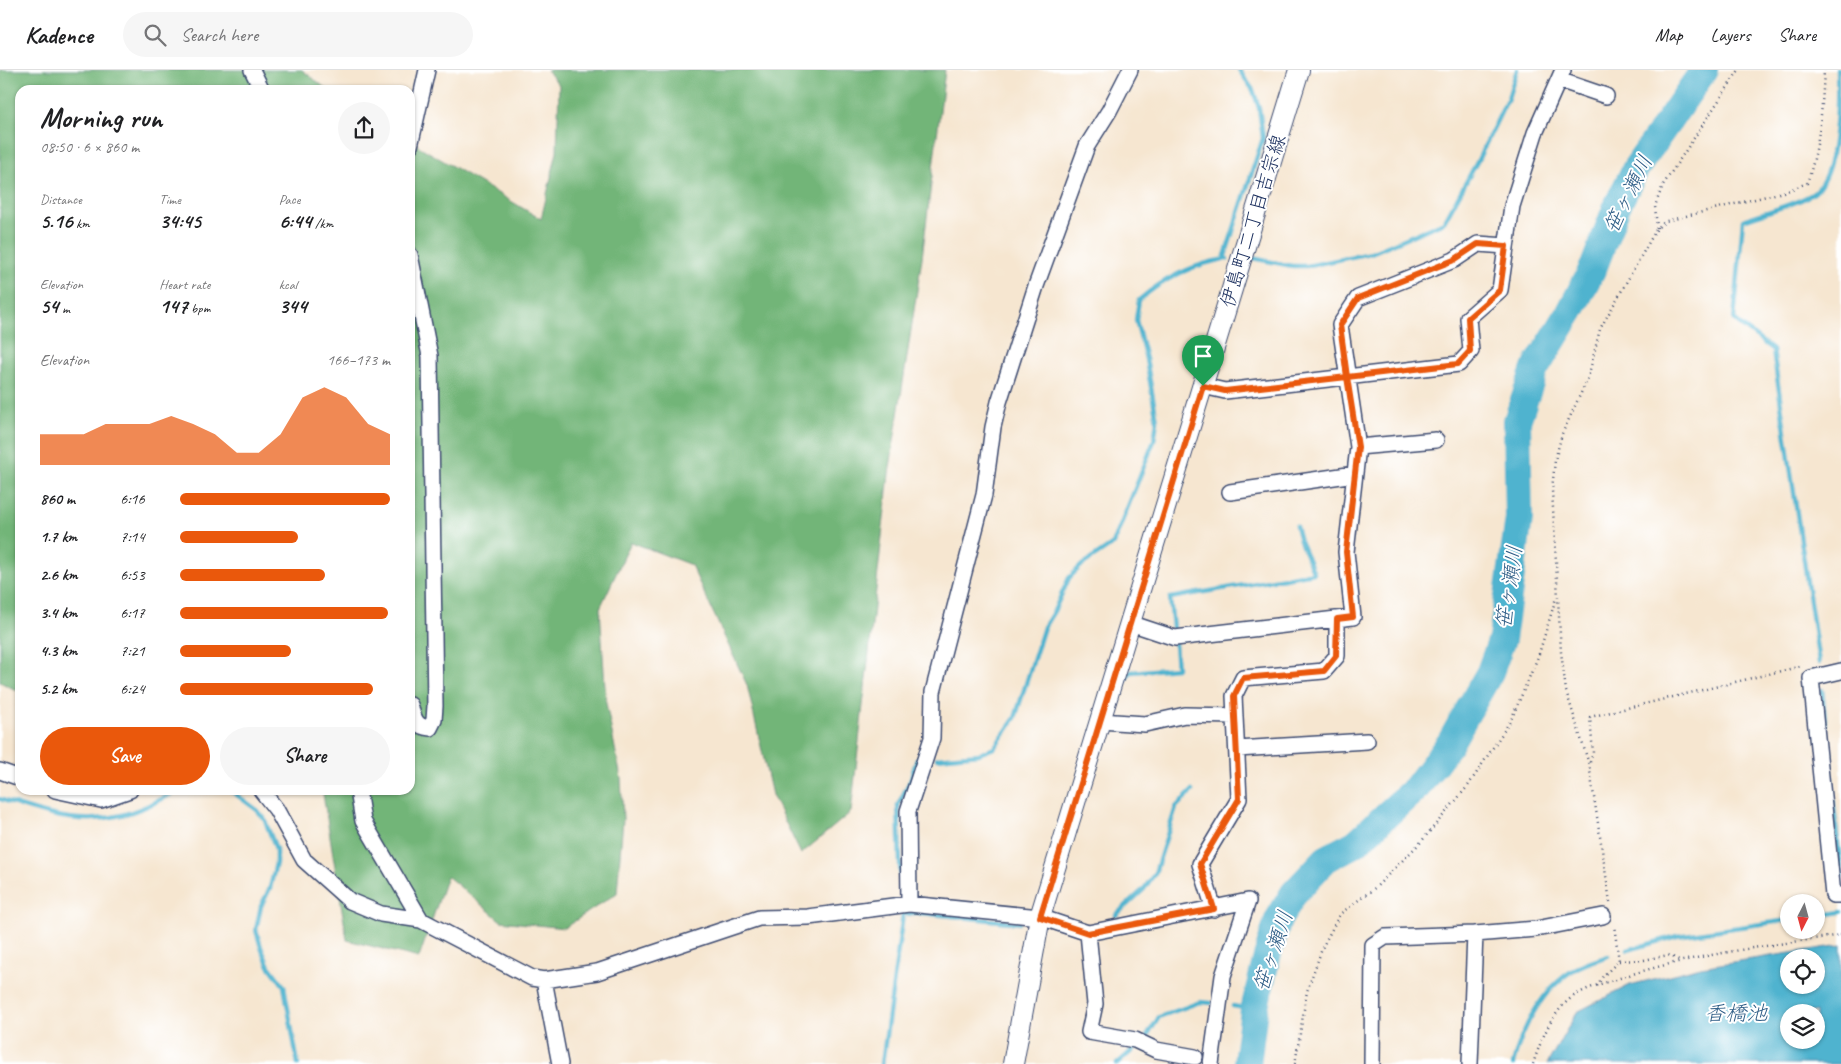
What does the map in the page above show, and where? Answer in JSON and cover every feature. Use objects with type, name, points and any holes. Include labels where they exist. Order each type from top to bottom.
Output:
[{"type":"street","points":[[252,70],[260,85]]},
{"type":"street","points":[[415,124],[427,70]]},
{"type":"street","points":[[909,904],[908,811],[932,738],[933,692],[984,495],[997,411],[1036,286],[1087,146],[1109,112],[1130,70]]},
{"type":"street","name":"伊島町二丁目吉宗線","points":[[1013,1064],[1040,917],[1299,70]]},
{"type":"street","points":[[1203,386],[1225,391],[1458,364],[1470,351],[1468,318],[1500,290],[1512,206],[1535,133],[1561,75],[1606,96]]},
{"type":"street","points":[[1130,622],[1175,638],[1353,617],[1346,552],[1358,447],[1340,325],[1358,298],[1454,260],[1478,244],[1506,246]]},
{"type":"street","points":[[415,280],[430,356],[435,706],[430,728],[422,728],[415,720]]},
{"type":"street","points":[[1358,447],[1436,440]]},
{"type":"street","points":[[1230,492],[1355,474]]},
{"type":"street","points":[[1214,909],[1200,864],[1239,799],[1234,696],[1243,678],[1324,671],[1336,656],[1337,619]]},
{"type":"street","points":[[1841,671],[1811,678],[1833,895],[1841,895]]},
{"type":"street","points":[[1100,721],[1145,724],[1185,715],[1235,716]]},
{"type":"street","points":[[1237,749],[1367,741]]},
{"type":"street","points":[[0,772],[15,776]]},
{"type":"street","points":[[78,795],[100,800],[115,795]]},
{"type":"street","points":[[265,795],[276,809],[304,860],[350,901],[380,914],[421,920],[532,978],[544,980],[597,972],[759,918],[808,917],[909,904],[1040,917],[1088,933],[1248,901],[1223,976],[1211,1064]]},
{"type":"street","points":[[359,795],[363,821],[421,920]]},
{"type":"street","points":[[1372,1064],[1373,945],[1385,937],[1475,934],[1536,929],[1608,919]]},
{"type":"street","points":[[1088,933],[1094,1004],[1089,1032],[1140,1042],[1156,1050],[1195,1057]]},
{"type":"street","points":[[1470,1064],[1475,934]]},
{"type":"street","points":[[544,980],[560,1064]]},
{"type":"path","points":[[1657,228],[1655,206],[1663,185],[1739,70]]},
{"type":"path","points":[[1610,902],[1589,764],[1566,691],[1561,652],[1552,490],[1555,460],[1560,442],[1588,378],[1600,329],[1657,228],[1666,221],[1787,191],[1807,183],[1816,157],[1822,124],[1824,70]]},
{"type":"path","points":[[1295,1064],[1307,991],[1323,946],[1340,914],[1376,887],[1420,843],[1468,786],[1511,720],[1538,658],[1557,595]]},
{"type":"path","points":[[1589,764],[1592,753],[1590,716],[1807,665],[1811,678]]},
{"type":"path","points":[[1608,919],[1619,961]]},
{"type":"path","points":[[1533,1064],[1540,1040],[1557,1012],[1574,996],[1597,986],[1665,963],[1841,935]]},
{"type":"path","points":[[1597,986],[1603,976],[1619,961],[1644,960],[1668,955],[1680,961]]},
{"type":"green space","points":[[0,70],[302,70],[322,85],[15,85],[15,690],[0,682]]},
{"type":"green space","points":[[547,70],[945,70],[922,258],[889,474],[851,812],[801,854],[772,795],[747,685],[691,565],[631,542],[600,608],[606,703],[621,778],[623,819],[617,893],[564,928],[501,921],[447,876],[419,958],[347,940],[323,795],[415,795],[415,144],[541,219],[557,152],[559,85]]},
{"type":"water","name":"香橋池","points":[[1841,945],[1841,1064],[1547,1064],[1577,1012],[1630,985],[1701,967],[1780,955],[1780,994],[1825,994],[1825,949],[1816,949]]},
{"type":"waterway","points":[[1224,259],[1263,138],[1259,108],[1253,90],[1239,70]]},
{"type":"waterway","points":[[1252,258],[1292,266],[1307,266],[1371,253],[1444,222],[1477,162],[1508,98],[1517,70]]},
{"type":"waterway","name":"笹ヶ瀬川","points":[[1247,1064],[1254,1010],[1267,957],[1278,920],[1294,893],[1326,859],[1356,843],[1417,787],[1450,743],[1490,672],[1502,639],[1519,518],[1517,421],[1535,369],[1570,312],[1594,266],[1617,206],[1636,168],[1704,70]]},
{"type":"waterway","points":[[1819,663],[1773,350],[1734,320],[1743,220],[1801,200],[1815,192],[1823,182],[1835,134],[1837,70]]},
{"type":"waterway","points":[[937,758],[979,754],[994,748],[1015,718],[1044,627],[1054,611],[1069,578],[1082,565],[1113,544],[1154,441],[1157,421],[1146,359],[1136,320],[1139,300],[1158,285],[1180,273],[1203,264],[1227,259]]},
{"type":"waterway","points":[[1173,628],[1170,598],[1314,573],[1300,541],[1296,526]]},
{"type":"waterway","points":[[1125,680],[1131,672],[1177,668],[1175,644]]},
{"type":"waterway","points":[[1822,690],[1841,875]]},
{"type":"waterway","points":[[901,892],[898,805],[910,781],[917,759],[920,759]]},
{"type":"waterway","points":[[1116,915],[1144,889],[1155,873],[1176,807],[1192,791]]},
{"type":"waterway","points":[[0,799],[49,814],[91,819],[132,812],[169,795]]},
{"type":"waterway","points":[[237,795],[257,810],[264,818],[276,849],[276,863],[270,888],[261,906],[256,930],[269,966],[284,986],[298,1064]]},
{"type":"waterway","points":[[1825,915],[1841,912]]},
{"type":"waterway","points":[[882,1064],[903,914],[922,913],[1019,923]]},
{"type":"waterway","points":[[1628,950],[1677,936],[1780,921]]},
{"type":"waterway","points":[[1513,1064],[1522,1036],[1543,998],[1563,977],[1575,969],[1608,956]]},
{"type":"waterway","points":[[1117,1064],[1146,1038],[1159,1017],[1200,1002],[1211,1003]]},
{"type":"waterway","points":[[1233,1006],[1254,1010]]},
{"type":"route","points":[[1203,386],[1040,917],[1088,933],[1214,909],[1200,864],[1239,799],[1234,696],[1243,678],[1324,671],[1336,656],[1337,619],[1353,617],[1346,552],[1358,447],[1347,377],[1458,364],[1470,351],[1468,318],[1500,290],[1506,246],[1478,244],[1454,260],[1358,298],[1340,325],[1347,377],[1225,391],[1203,386]]}]
